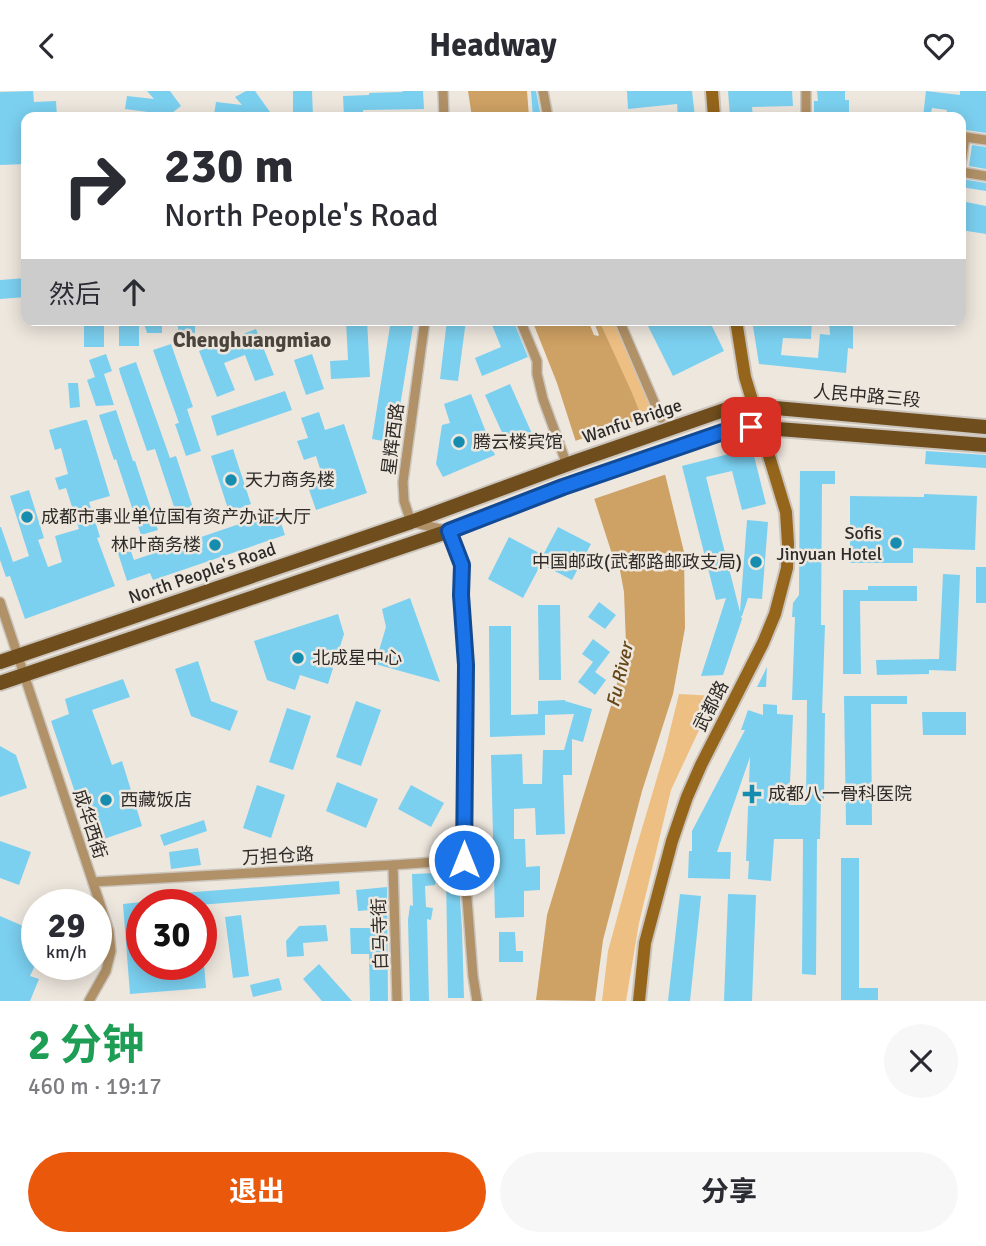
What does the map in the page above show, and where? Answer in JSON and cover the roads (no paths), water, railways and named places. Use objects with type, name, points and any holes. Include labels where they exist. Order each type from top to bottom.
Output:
[{"type":"main road","name":"人民中路三段","points":[[704,417],[727,409],[753,406],[986,427]]},
{"type":"main road","name":"Wanfu Bridge","points":[[570,464],[704,417]]},
{"type":"main road","points":[[0,683],[449,531],[563,487],[723,432],[760,428],[986,445]]},
{"type":"main road","name":"North People's Road","points":[[0,663],[411,522],[570,464]]},
{"type":"street","points":[[443,91],[444,112]]},
{"type":"street","points":[[543,91],[547,112]]},
{"type":"street","points":[[712,91],[714,112]]},
{"type":"street","points":[[806,91],[806,112]]},
{"type":"street","points":[[966,137],[986,140]]},
{"type":"street","points":[[966,173],[986,176]]},
{"type":"street","name":"星辉西路","points":[[411,522],[404,501],[403,482],[424,326]]},
{"type":"street","points":[[522,326],[537,361],[543,399],[570,464]]},
{"type":"street","points":[[622,326],[661,418]]},
{"type":"street","name":"武都路","points":[[639,1001],[645,943],[664,868],[687,797],[763,643],[782,593],[787,568],[786,512],[753,406],[737,326]]},
{"type":"street","points":[[411,522],[449,531],[462,565],[461,595],[466,665],[464,860],[477,1001]]},
{"type":"street","name":"成华西街","points":[[0,603],[108,931],[111,951],[106,971],[89,1001]]},
{"type":"street","name":"万担仓路","points":[[93,882],[464,860]]},
{"type":"street","name":"白马寺街","points":[[393,865],[397,1001]]},
{"type":"water","points":[[468,91],[527,91],[529,112],[471,112]]},
{"type":"water","name":"Fu River","points":[[534,326],[590,326],[594,335],[598,336],[595,326],[602,326],[665,474],[684,552],[685,628],[673,694],[642,791],[603,940],[595,1001],[536,1000],[547,915],[614,696],[626,644],[624,592],[617,554],[612,554],[557,383]]},
{"type":"place","name":"腾云楼宾馆","points":[[459,442]]},
{"type":"place","name":"天力商务楼","points":[[231,480]]},
{"type":"place","name":"成都市事业单位国有资产办证大厅","points":[[27,517]]},
{"type":"place","name":"Sofis Jinyuan Hotel","points":[[896,543]]},
{"type":"place","name":"林叶商务楼","points":[[215,545]]},
{"type":"place","name":"中国邮政(武都路邮政支局)","points":[[756,562]]},
{"type":"place","name":"北成星中心","points":[[298,658]]},
{"type":"place","name":"成都八一骨科医院","points":[[752,794]]},
{"type":"place","name":"西藏饭店","points":[[106,800]]},
{"type":"district","name":"Chenghuangmiao","points":[[252,340]]}]
